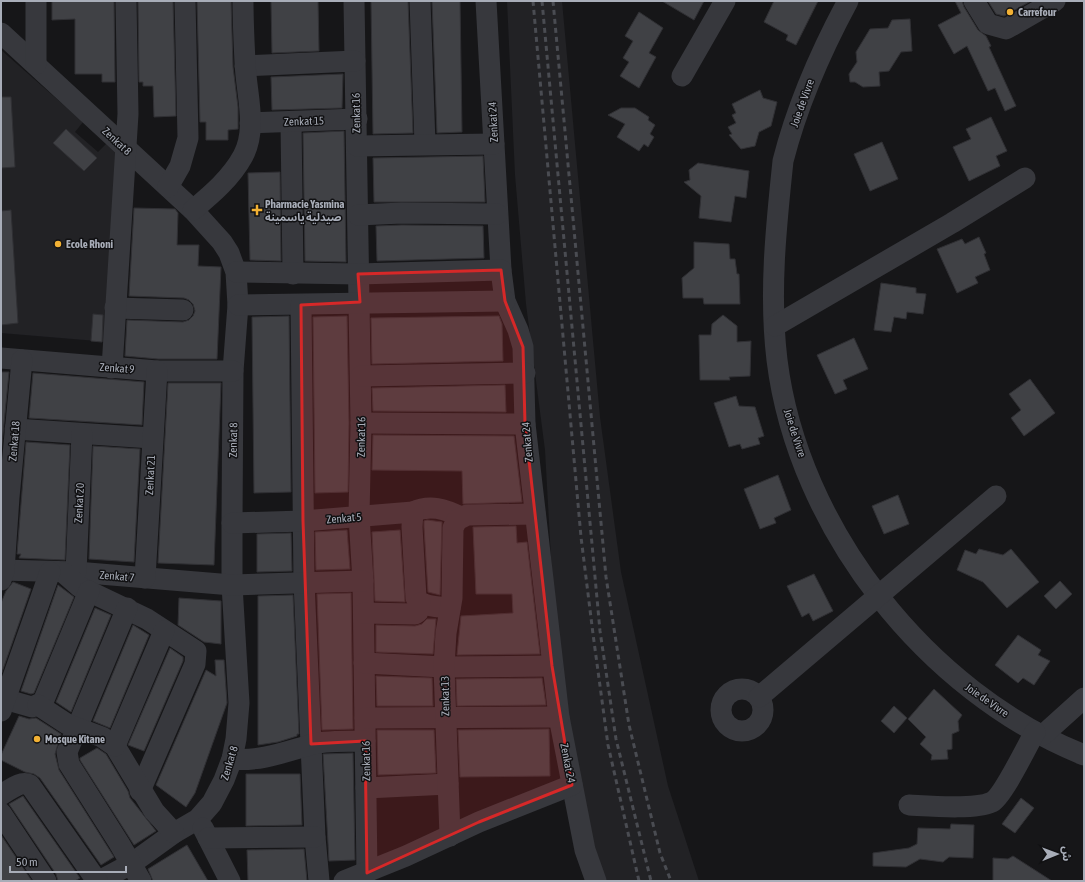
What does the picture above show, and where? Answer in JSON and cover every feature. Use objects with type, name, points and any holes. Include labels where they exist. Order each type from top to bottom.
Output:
[{"type":"street","points":[[36,1],[36,64]]},
{"type":"street","points":[[112,368],[126,150],[128,93],[126,1]]},
{"type":"street","points":[[168,187],[180,166],[188,138],[185,1]]},
{"type":"street","points":[[193,210],[225,182],[236,167],[246,148],[250,124],[245,66],[243,1]]},
{"type":"street","name":"Zenkat 16","points":[[354,1],[361,376],[359,516],[364,613],[367,872]]},
{"type":"street","points":[[420,1],[425,144]]},
{"type":"street","name":"Zenkat 24","points":[[486,1],[501,270],[505,302],[518,330],[523,348],[525,373],[525,424],[559,717],[585,850],[596,881]]},
{"type":"street","points":[[682,76],[725,1]]},
{"type":"street","name":"Joie de Vivre","points":[[848,1],[822,51],[790,137],[783,161],[773,272],[777,360],[786,407],[803,459],[819,499],[841,541],[879,596],[903,626],[935,659],[980,696],[1039,734],[1084,755]]},
{"type":"street","points":[[974,1],[988,24],[1006,29],[1055,1]]},
{"type":"street","name":"Zenkat 8","points":[[1,33],[36,64],[126,150],[193,210],[222,242],[231,258],[236,272],[238,305],[233,371],[232,585],[239,703],[232,759],[224,780],[212,803],[198,819],[174,833],[136,873],[98,881]]},
{"type":"street","points":[[245,66],[355,61]]},
{"type":"street","name":"Zenkat 15","points":[[250,124],[357,120]]},
{"type":"street","points":[[291,122],[293,274]]},
{"type":"street","points":[[357,146],[494,144]]},
{"type":"street","points":[[775,326],[1025,178]]},
{"type":"street","points":[[358,215],[402,213],[497,214]]},
{"type":"street","points":[[236,272],[358,274],[501,270]]},
{"type":"street","points":[[238,305],[301,305],[360,302],[505,302]]},
{"type":"street","points":[[301,305],[304,582],[315,837],[319,881]]},
{"type":"street","points":[[115,308],[183,310]]},
{"type":"street","name":"Zenkat 9","points":[[1,358],[157,371],[233,371]]},
{"type":"street","name":"Zenkat 18","points":[[2,574],[22,360]]},
{"type":"street","name":"Zenkat 21","points":[[145,578],[157,371]]},
{"type":"street","points":[[361,376],[525,373]]},
{"type":"street","points":[[361,424],[525,424]]},
{"type":"street","points":[[15,429],[152,438]]},
{"type":"street","name":"Zenkat 20","points":[[3,705],[63,573],[82,434]]},
{"type":"street","points":[[759,698],[996,496]]},
{"type":"street","name":"Zenkat 5","points":[[232,523],[303,521],[413,512],[424,508],[442,508],[461,517]]},
{"type":"street","points":[[364,613],[415,614],[418,612],[420,603],[416,595],[413,512]]},
{"type":"street","points":[[461,517],[477,514],[535,514]]},
{"type":"street","name":"Zenkat 13","points":[[450,836],[444,667],[446,633],[452,598],[453,528],[461,517]]},
{"type":"street","points":[[63,573],[71,580],[89,591],[127,608],[192,647],[196,651],[196,658],[140,791]]},
{"type":"street","name":"Zenkat 7","points":[[2,574],[63,573],[232,585],[363,581]]},
{"type":"street","points":[[3,705],[38,705],[42,702],[89,591]]},
{"type":"street","points":[[420,603],[450,608]]},
{"type":"street","points":[[127,608],[78,729],[67,752],[69,764],[119,842],[136,873]]},
{"type":"street","points":[[115,746],[164,631]]},
{"type":"street","points":[[364,663],[444,667],[552,666]]},
{"type":"street","points":[[909,805],[980,805],[992,802],[1003,789],[1039,734],[1084,698]]},
{"type":"street","points":[[38,705],[56,718],[78,729],[91,732],[115,746],[140,791],[162,822],[174,833]]},
{"type":"street","points":[[365,718],[559,717]]},
{"type":"street","points":[[232,759],[246,761],[300,749],[311,744],[365,741]]},
{"type":"street","points":[[1,795],[20,784],[26,783],[30,785],[98,881]]},
{"type":"street","points":[[366,788],[448,784]]},
{"type":"street","points":[[344,881],[450,836],[479,822],[572,785]]},
{"type":"street","points":[[1,813],[46,881]]},
{"type":"street","points":[[198,819],[230,881]]},
{"type":"street","points":[[208,838],[315,837]]},
{"type":"highlighted area","points":[[501,270],[505,301],[523,347],[525,424],[552,666],[572,785],[479,822],[367,873],[365,741],[311,744],[303,521],[301,305],[360,302],[358,274]]},
{"type":"shaded area","points":[[507,1],[562,1],[600,417],[621,572],[668,786],[699,881],[602,881],[570,733],[553,594],[545,450],[526,304],[515,175]]},
{"type":"shaded area","name":"Ecole Rhoni","points":[[1,50],[83,122],[75,132],[98,152],[108,142],[122,155],[109,342],[1,333]]},
{"type":"building","points":[[52,1],[114,1],[115,82],[102,82],[102,74],[75,74],[75,19],[52,20]]},
{"type":"building","points":[[138,1],[173,1],[176,116],[154,117],[153,86],[143,86],[143,82],[139,82]]},
{"type":"building","points":[[197,1],[231,1],[233,67],[238,107],[238,129],[228,130],[228,140],[206,140],[206,122],[200,122]]},
{"type":"building","points":[[271,1],[318,1],[319,51],[272,53]]},
{"type":"building","points":[[371,1],[408,1],[413,133],[373,134]]},
{"type":"building","points":[[432,1],[460,1],[462,132],[437,133]]},
{"type":"building","points":[[662,1],[704,1],[694,20]]},
{"type":"building","points":[[774,1],[818,1],[796,45],[786,40],[788,35],[764,22]]},
{"type":"building","points":[[955,1],[962,1],[978,30],[986,36],[991,46],[989,47],[1016,106],[1005,111],[995,88],[988,91],[967,46],[954,54],[938,25],[961,13]]},
{"type":"building","name":"Carrefour","points":[[988,1],[1031,1],[1004,16],[996,14]]},
{"type":"building","points":[[639,12],[663,28],[649,53],[656,57],[639,88],[620,76],[629,62],[623,58],[633,41],[625,36]]},
{"type":"building","points":[[910,19],[912,51],[901,52],[889,71],[879,72],[880,86],[863,87],[855,82],[850,82],[849,74],[857,62],[856,52],[870,29],[888,28],[892,20]]},
{"type":"building","points":[[343,74],[342,108],[272,110],[271,77]]},
{"type":"building","points":[[760,90],[763,98],[777,102],[771,126],[759,132],[755,146],[741,149],[729,135],[732,134],[728,127],[736,123],[732,115],[736,113],[732,104]]},
{"type":"building","points":[[1,97],[11,97],[15,167],[1,168]]},
{"type":"building","points":[[621,108],[635,108],[649,117],[648,120],[655,125],[650,134],[654,137],[648,147],[644,144],[639,151],[617,137],[625,124],[608,115]]},
{"type":"building","points":[[991,117],[1007,151],[996,156],[1000,166],[969,181],[953,147],[971,139],[966,129]]},
{"type":"building","points":[[66,129],[97,158],[84,171],[53,143]]},
{"type":"building","points":[[344,131],[346,262],[305,261],[303,133]]},
{"type":"building","points":[[882,142],[898,179],[870,191],[854,154]]},
{"type":"building","points":[[483,156],[485,202],[374,202],[373,158]]},
{"type":"building","points":[[698,163],[749,171],[746,198],[735,196],[731,222],[699,218],[701,196],[684,182],[690,180],[689,170]]},
{"type":"building","points":[[280,172],[281,261],[250,260],[248,173]]},
{"type":"building","points":[[134,208],[175,209],[178,213],[177,245],[199,245],[198,266],[221,267],[217,359],[158,359],[125,356],[127,320],[183,322],[189,320],[195,311],[193,304],[184,298],[129,296]]},
{"type":"building","points":[[11,210],[18,323],[1,325],[1,211]]},
{"type":"building","points":[[376,226],[483,226],[484,258],[377,261]]},
{"type":"building","points":[[979,237],[986,253],[984,254],[990,270],[975,277],[978,283],[957,293],[937,249],[962,239],[965,244]]},
{"type":"building","points":[[694,242],[729,244],[730,259],[735,259],[737,274],[739,274],[740,304],[704,304],[703,298],[683,298],[682,278],[694,268]]},
{"type":"building","points":[[881,283],[916,288],[916,293],[926,294],[923,314],[907,312],[906,319],[894,317],[891,332],[874,330]]},
{"type":"building","points":[[93,314],[103,315],[102,342],[91,341]]},
{"type":"building","points":[[723,315],[737,326],[737,342],[751,341],[750,376],[729,377],[730,380],[700,380],[699,335],[711,335],[712,324]]},
{"type":"building","points":[[289,316],[291,492],[254,493],[252,317]]},
{"type":"building","points":[[347,316],[349,423],[348,492],[315,493],[313,317]]},
{"type":"building","points":[[499,316],[502,324],[503,361],[372,364],[371,318]]},
{"type":"building","points":[[854,338],[868,369],[843,380],[847,389],[835,394],[817,355]]},
{"type":"building","points":[[1,372],[9,372],[1,454]]},
{"type":"building","points":[[33,373],[144,382],[142,425],[29,418]]},
{"type":"building","points":[[1030,379],[1055,413],[1024,436],[1011,418],[1021,410],[1009,394]]},
{"type":"building","points":[[168,383],[221,383],[214,565],[158,563]]},
{"type":"building","points":[[505,385],[506,412],[373,411],[372,388]]},
{"type":"building","points":[[736,396],[739,406],[755,407],[764,436],[758,438],[760,444],[742,449],[740,444],[729,447],[714,403]]},
{"type":"building","points":[[373,435],[514,436],[522,502],[463,504],[462,471],[372,470]]},
{"type":"building","points":[[26,442],[70,445],[65,560],[19,558],[21,554],[17,554]]},
{"type":"building","points":[[93,446],[140,449],[134,562],[89,559]]},
{"type":"building","points":[[778,475],[791,510],[774,518],[776,523],[760,529],[744,489]]},
{"type":"building","points":[[898,495],[909,524],[884,534],[872,506]]},
{"type":"building","points":[[424,521],[442,522],[440,595],[428,592],[424,527]]},
{"type":"building","points":[[516,526],[517,543],[527,542],[540,654],[457,655],[461,616],[513,613],[512,594],[476,594],[473,527]]},
{"type":"building","points":[[347,530],[350,569],[316,570],[315,532]]},
{"type":"building","points":[[400,530],[405,602],[375,601],[372,532]]},
{"type":"building","points":[[291,533],[292,571],[257,572],[257,534]]},
{"type":"building","points":[[979,549],[1003,555],[1011,549],[1039,582],[1007,608],[983,582],[957,570],[965,550],[976,554]]},
{"type":"building","points":[[814,574],[833,611],[813,621],[809,613],[802,617],[787,586]]},
{"type":"building","points":[[1060,581],[1072,594],[1056,609],[1044,596]]},
{"type":"building","points":[[13,582],[31,589],[1,675],[1,603],[6,591]]},
{"type":"building","points":[[58,585],[74,597],[34,693],[31,694],[21,691]]},
{"type":"building","points":[[351,593],[353,729],[322,730],[317,594]]},
{"type":"building","points":[[293,595],[299,734],[278,742],[258,745],[258,596]]},
{"type":"building","points":[[179,598],[221,601],[221,644],[204,642],[178,625]]},
{"type":"building","points":[[95,608],[111,615],[71,712],[56,702]]},
{"type":"building","points":[[427,619],[436,619],[433,654],[376,652],[376,625],[415,626],[422,624]]},
{"type":"building","points":[[133,625],[149,635],[110,728],[93,721]]},
{"type":"building","points":[[1018,635],[1041,650],[1038,655],[1050,661],[1034,685],[1023,678],[1018,683],[995,665]]},
{"type":"building","points":[[170,648],[183,657],[183,661],[144,751],[128,745]]},
{"type":"building","points":[[215,660],[224,660],[227,703],[195,793],[186,807],[156,785],[206,670],[216,676]]},
{"type":"building","points":[[376,676],[432,678],[433,706],[377,706]]},
{"type":"building","points":[[542,678],[546,705],[457,706],[456,679]]},
{"type":"building","points":[[934,689],[962,715],[958,721],[959,731],[952,734],[952,749],[947,750],[948,759],[931,760],[932,755],[920,744],[926,737],[908,719]]},
{"type":"building","points":[[894,706],[907,718],[894,733],[881,721]]},
{"type":"building","points":[[19,716],[29,719],[36,718],[61,734],[55,754],[59,770],[114,857],[101,865],[40,778],[1,760],[1,755]]},
{"type":"building","points":[[549,729],[550,776],[460,777],[458,730]]},
{"type":"building","points":[[377,730],[434,730],[436,773],[378,775]]},
{"type":"building","points":[[97,748],[106,754],[128,791],[130,798],[156,831],[134,845],[80,760],[80,758]]},
{"type":"building","points":[[353,753],[355,860],[329,861],[323,754]]},
{"type":"building","points":[[246,774],[300,774],[302,825],[246,826]]},
{"type":"building","points":[[23,796],[80,878],[75,881],[58,881],[56,874],[9,804]]},
{"type":"building","points":[[1021,798],[1034,808],[1015,833],[1002,824]]},
{"type":"building","points":[[951,824],[974,825],[973,858],[949,857],[943,862],[920,859],[906,867],[873,866],[873,853],[909,848],[917,844],[918,828],[950,829]]},
{"type":"building","points":[[1,835],[32,881],[1,881]]},
{"type":"building","points":[[187,845],[208,881],[153,881],[148,869]]},
{"type":"building","points":[[304,849],[307,881],[248,881],[247,850]]},
{"type":"building","points":[[1013,856],[1052,881],[993,881],[993,858],[1008,859]]},
{"type":"railway","points":[[533,1],[581,537],[608,745],[639,881]]},
{"type":"railway","points":[[542,1],[600,631],[616,739],[651,881]]},
{"type":"railway","points":[[553,1],[606,577],[629,725],[660,853],[671,881]]},
{"type":"place","name":"Carrefour","points":[[1010,12]]},
{"type":"place","name":"Pharmacie Yasmina صيدلية ياسمينة","points":[[257,210]]},
{"type":"place","name":"Ecole Rhoni","points":[[58,244]]},
{"type":"place","name":"Mosque Kitane","points":[[37,739]]}]
